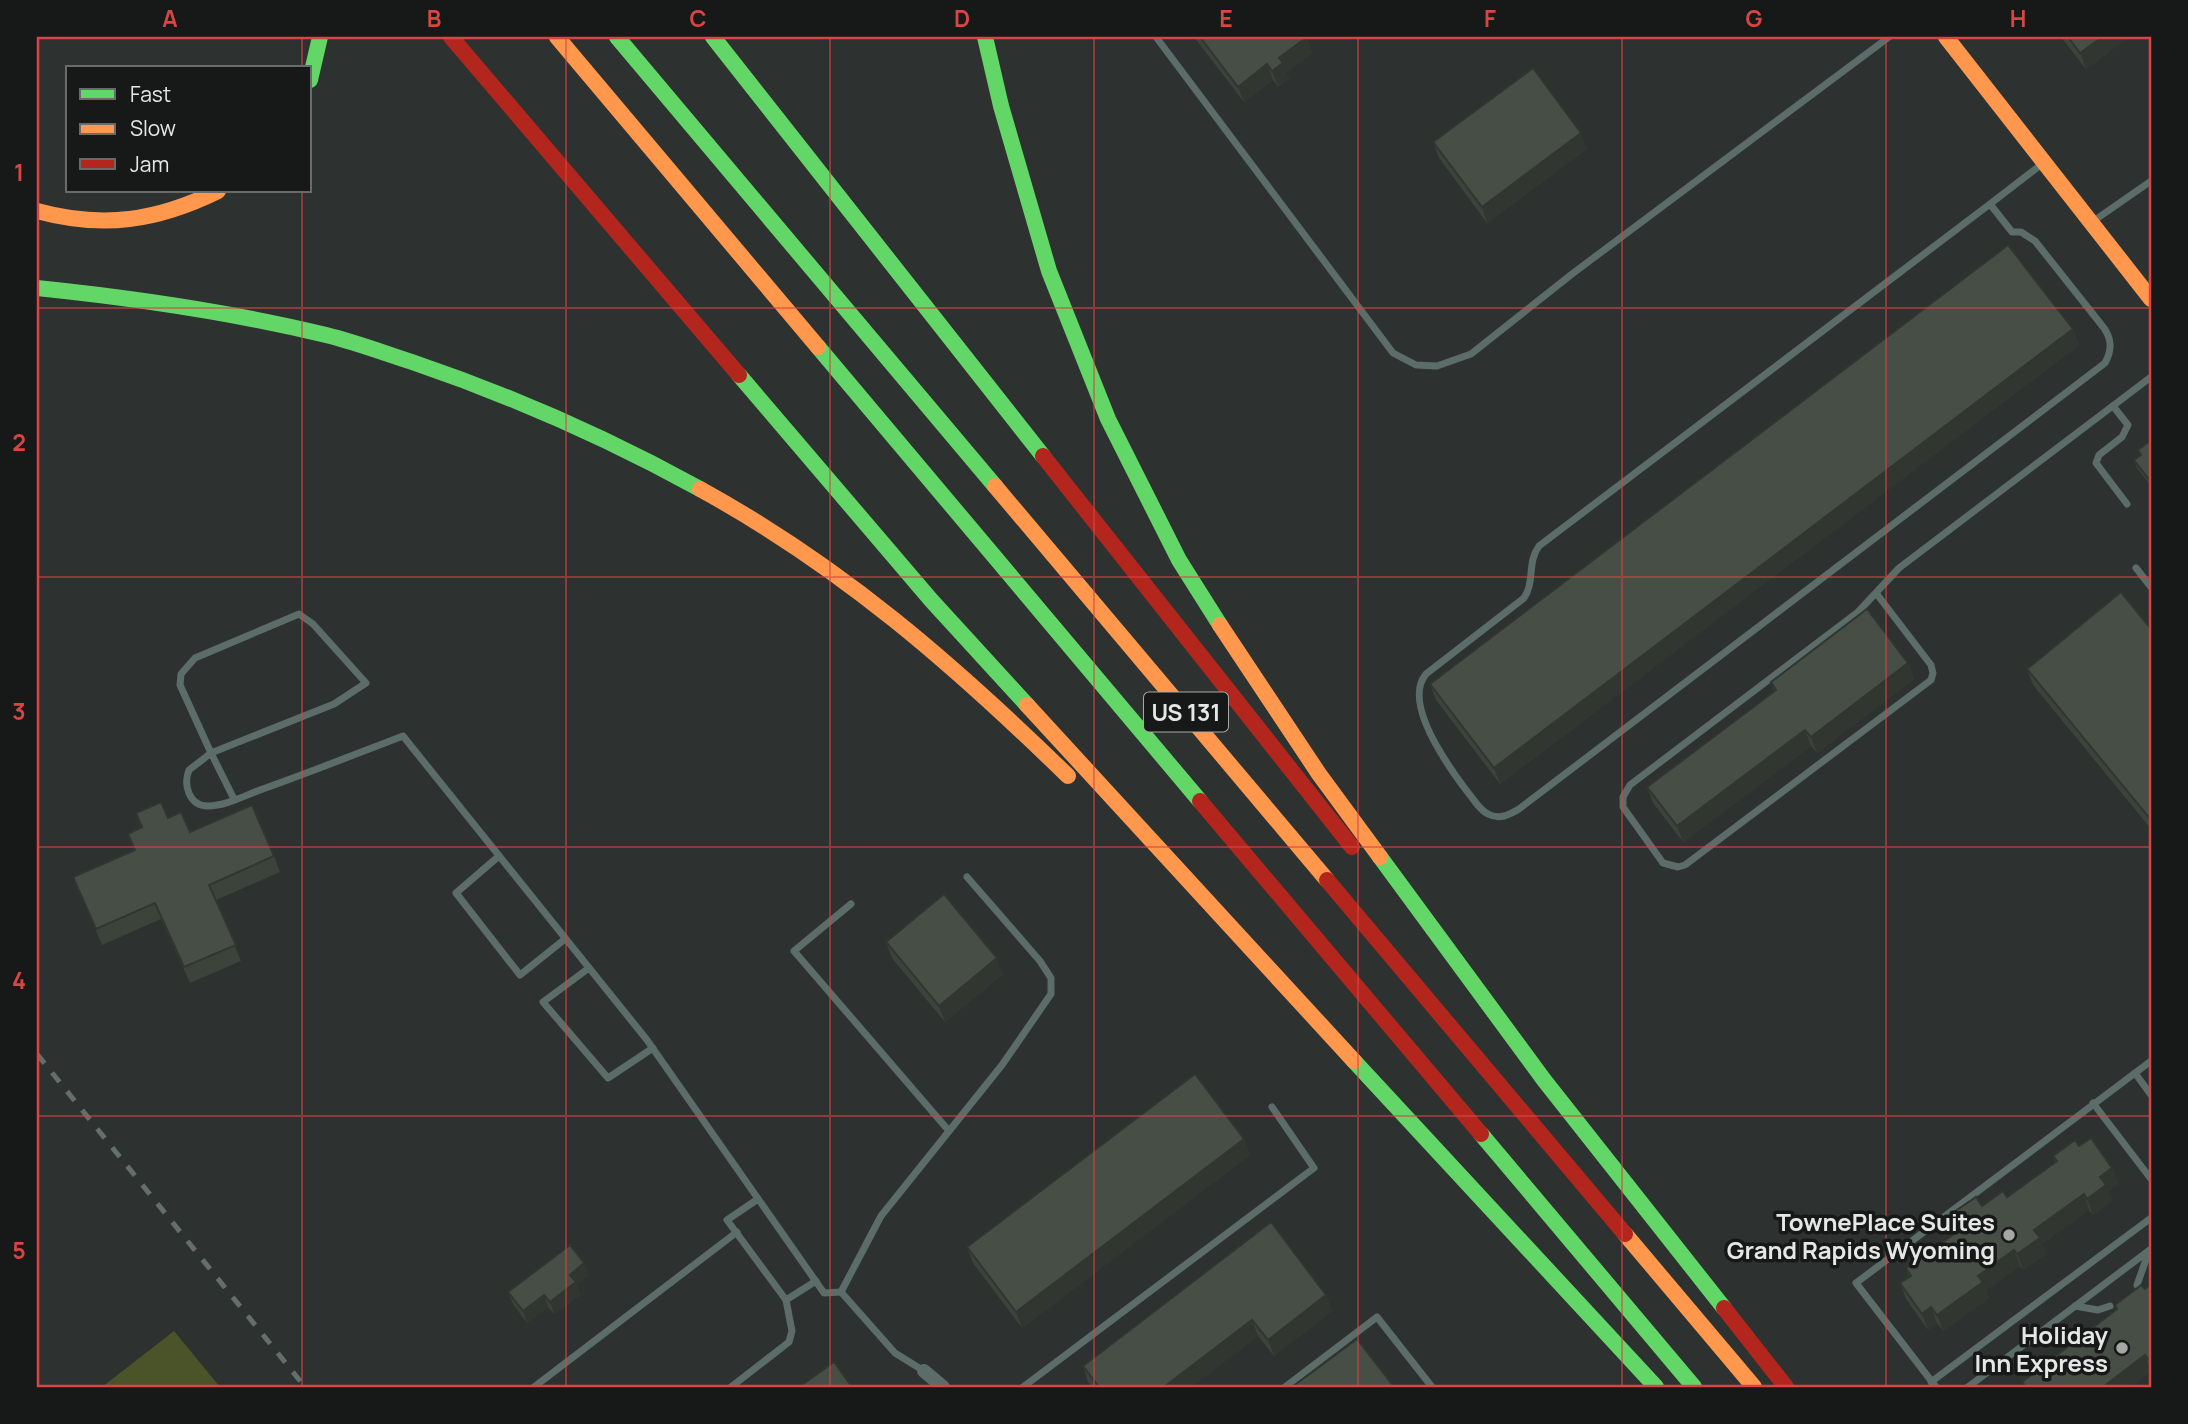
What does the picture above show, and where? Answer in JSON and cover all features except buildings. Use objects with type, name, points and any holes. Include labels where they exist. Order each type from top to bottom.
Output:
[{"type":"main road","points":[[312,71],[320,37]]},
{"type":"main road","points":[[451,37],[931,600],[1252,954],[1656,1387]]},
{"type":"main road","name":"US 131","points":[[557,37],[1694,1387]]},
{"type":"main road","name":"US 131","points":[[617,37],[1754,1387]]},
{"type":"main road","points":[[713,37],[1061,476],[1280,758],[1544,1080],[1786,1387]]},
{"type":"main road","points":[[985,37],[1026,197],[1057,293],[1108,419],[1179,560],[1234,648],[1320,775],[1544,1080]]},
{"type":"main road","points":[[1946,37],[2151,299]]},
{"type":"main road","points":[[37,211],[79,221],[132,220],[182,208],[216,192]]},
{"type":"main road","points":[[37,288],[128,297],[227,313],[329,336],[510,396],[573,423],[666,469],[733,508],[873,601],[944,660],[1079,788]]},
{"type":"main road","points":[[1098,805],[1252,954]]},
{"type":"street","points":[[924,1371],[943,1387]]},
{"type":"lane","points":[[1156,37],[1393,353],[1416,365],[1437,366],[1471,354],[1572,274],[1889,37]]},
{"type":"lane","points":[[1990,204],[2012,232],[2028,235],[2035,241],[2104,328],[2110,342],[2105,363],[1519,809],[1500,817],[1485,813],[1448,765],[1424,719],[1420,687],[1426,674],[1524,598],[1531,586],[1532,559],[1539,546],[2045,162]]},
{"type":"lane","points":[[2092,222],[2151,181]]},
{"type":"lane","points":[[1876,593],[1931,665],[1931,680],[1685,864],[1678,867],[1663,863],[1623,807],[1623,797],[1630,785],[1858,612],[1899,568],[2151,377]]},
{"type":"lane","points":[[2112,406],[2128,425],[2122,437],[2099,455],[2096,463],[2127,504]]},
{"type":"lane","points":[[2136,568],[2151,587]]},
{"type":"lane","points":[[234,799],[211,753],[180,685],[181,674],[195,658],[299,614],[313,624],[366,683],[334,704],[211,753],[189,770],[186,786],[191,797],[200,805],[209,806],[234,799],[403,736],[653,1048],[824,1293],[841,1292]]},
{"type":"lane","points":[[499,856],[456,893],[520,975],[565,939]]},
{"type":"lane","points":[[841,1292],[881,1216],[1002,1065],[1051,994],[1051,978],[1040,961],[967,877]]},
{"type":"lane","points":[[851,904],[794,951],[949,1131]]},
{"type":"lane","points":[[589,968],[543,1002],[608,1078],[653,1048]]},
{"type":"lane","points":[[2151,1061],[1856,1283],[1934,1384],[2151,1218]]},
{"type":"lane","points":[[2135,1073],[2151,1095]]},
{"type":"lane","points":[[2093,1103],[2151,1179]]},
{"type":"lane","points":[[1023,1387],[1314,1168],[1272,1107]]},
{"type":"lane","points":[[731,1387],[789,1342],[792,1331],[786,1300],[727,1220],[758,1199]]},
{"type":"lane","points":[[534,1387],[737,1232]]},
{"type":"lane","points":[[2137,1285],[2150,1250]]},
{"type":"lane","points":[[1968,1387],[2150,1250]]},
{"type":"lane","points":[[786,1300],[816,1281]]},
{"type":"lane","points":[[841,1292],[895,1353],[924,1371]]},
{"type":"lane","points":[[2075,1306],[2098,1310],[2110,1306]]},
{"type":"lane","points":[[1285,1387],[1377,1317],[1432,1387]]},
{"type":"green space","points":[[174,1331],[220,1387],[102,1387]]},
{"type":"railway","points":[[37,1054],[305,1387]]},
{"type":"traffic: fast","points":[[312,71],[320,37]]},
{"type":"traffic: fast","points":[[617,37],[995,486]]},
{"type":"traffic: fast","points":[[713,37],[1043,456]]},
{"type":"traffic: fast","points":[[985,37],[1001,106],[1049,271],[1108,419],[1179,560],[1220,625]]},
{"type":"traffic: fast","points":[[37,288],[218,313],[348,341],[449,375],[523,404],[630,452],[700,489]]},
{"type":"traffic: fast","points":[[818,347],[1200,801]]},
{"type":"traffic: fast","points":[[739,375],[931,600],[1027,705]]},
{"type":"traffic: fast","points":[[1380,857],[1544,1080],[1724,1308]]},
{"type":"traffic: fast","points":[[1354,1061],[1656,1387]]},
{"type":"traffic: fast","points":[[1481,1134],[1694,1387]]},
{"type":"traffic: slow","points":[[557,37],[818,347]]},
{"type":"traffic: slow","points":[[1946,37],[2151,299]]},
{"type":"traffic: slow","points":[[37,211],[85,220],[129,219],[173,209],[216,192]]},
{"type":"traffic: slow","points":[[995,486],[1327,880]]},
{"type":"traffic: slow","points":[[700,489],[801,551],[894,620],[982,695],[1068,776]]},
{"type":"traffic: slow","points":[[1220,625],[1319,774],[1380,857]]},
{"type":"traffic: slow","points":[[1027,705],[1354,1061]]},
{"type":"traffic: slow","points":[[1625,1234],[1754,1387]]},
{"type":"traffic: jam","points":[[451,37],[739,375]]},
{"type":"traffic: jam","points":[[1043,456],[1352,847]]},
{"type":"traffic: jam","points":[[1200,801],[1481,1134]]},
{"type":"traffic: jam","points":[[1327,880],[1625,1234]]},
{"type":"traffic: jam","points":[[1724,1308],[1786,1387]]},
{"type":"place","name":"TownePlace Suites Grand Rapids Wyoming","points":[[2009,1235]]},
{"type":"place","name":"Holiday Inn Express","points":[[2122,1348]]}]
